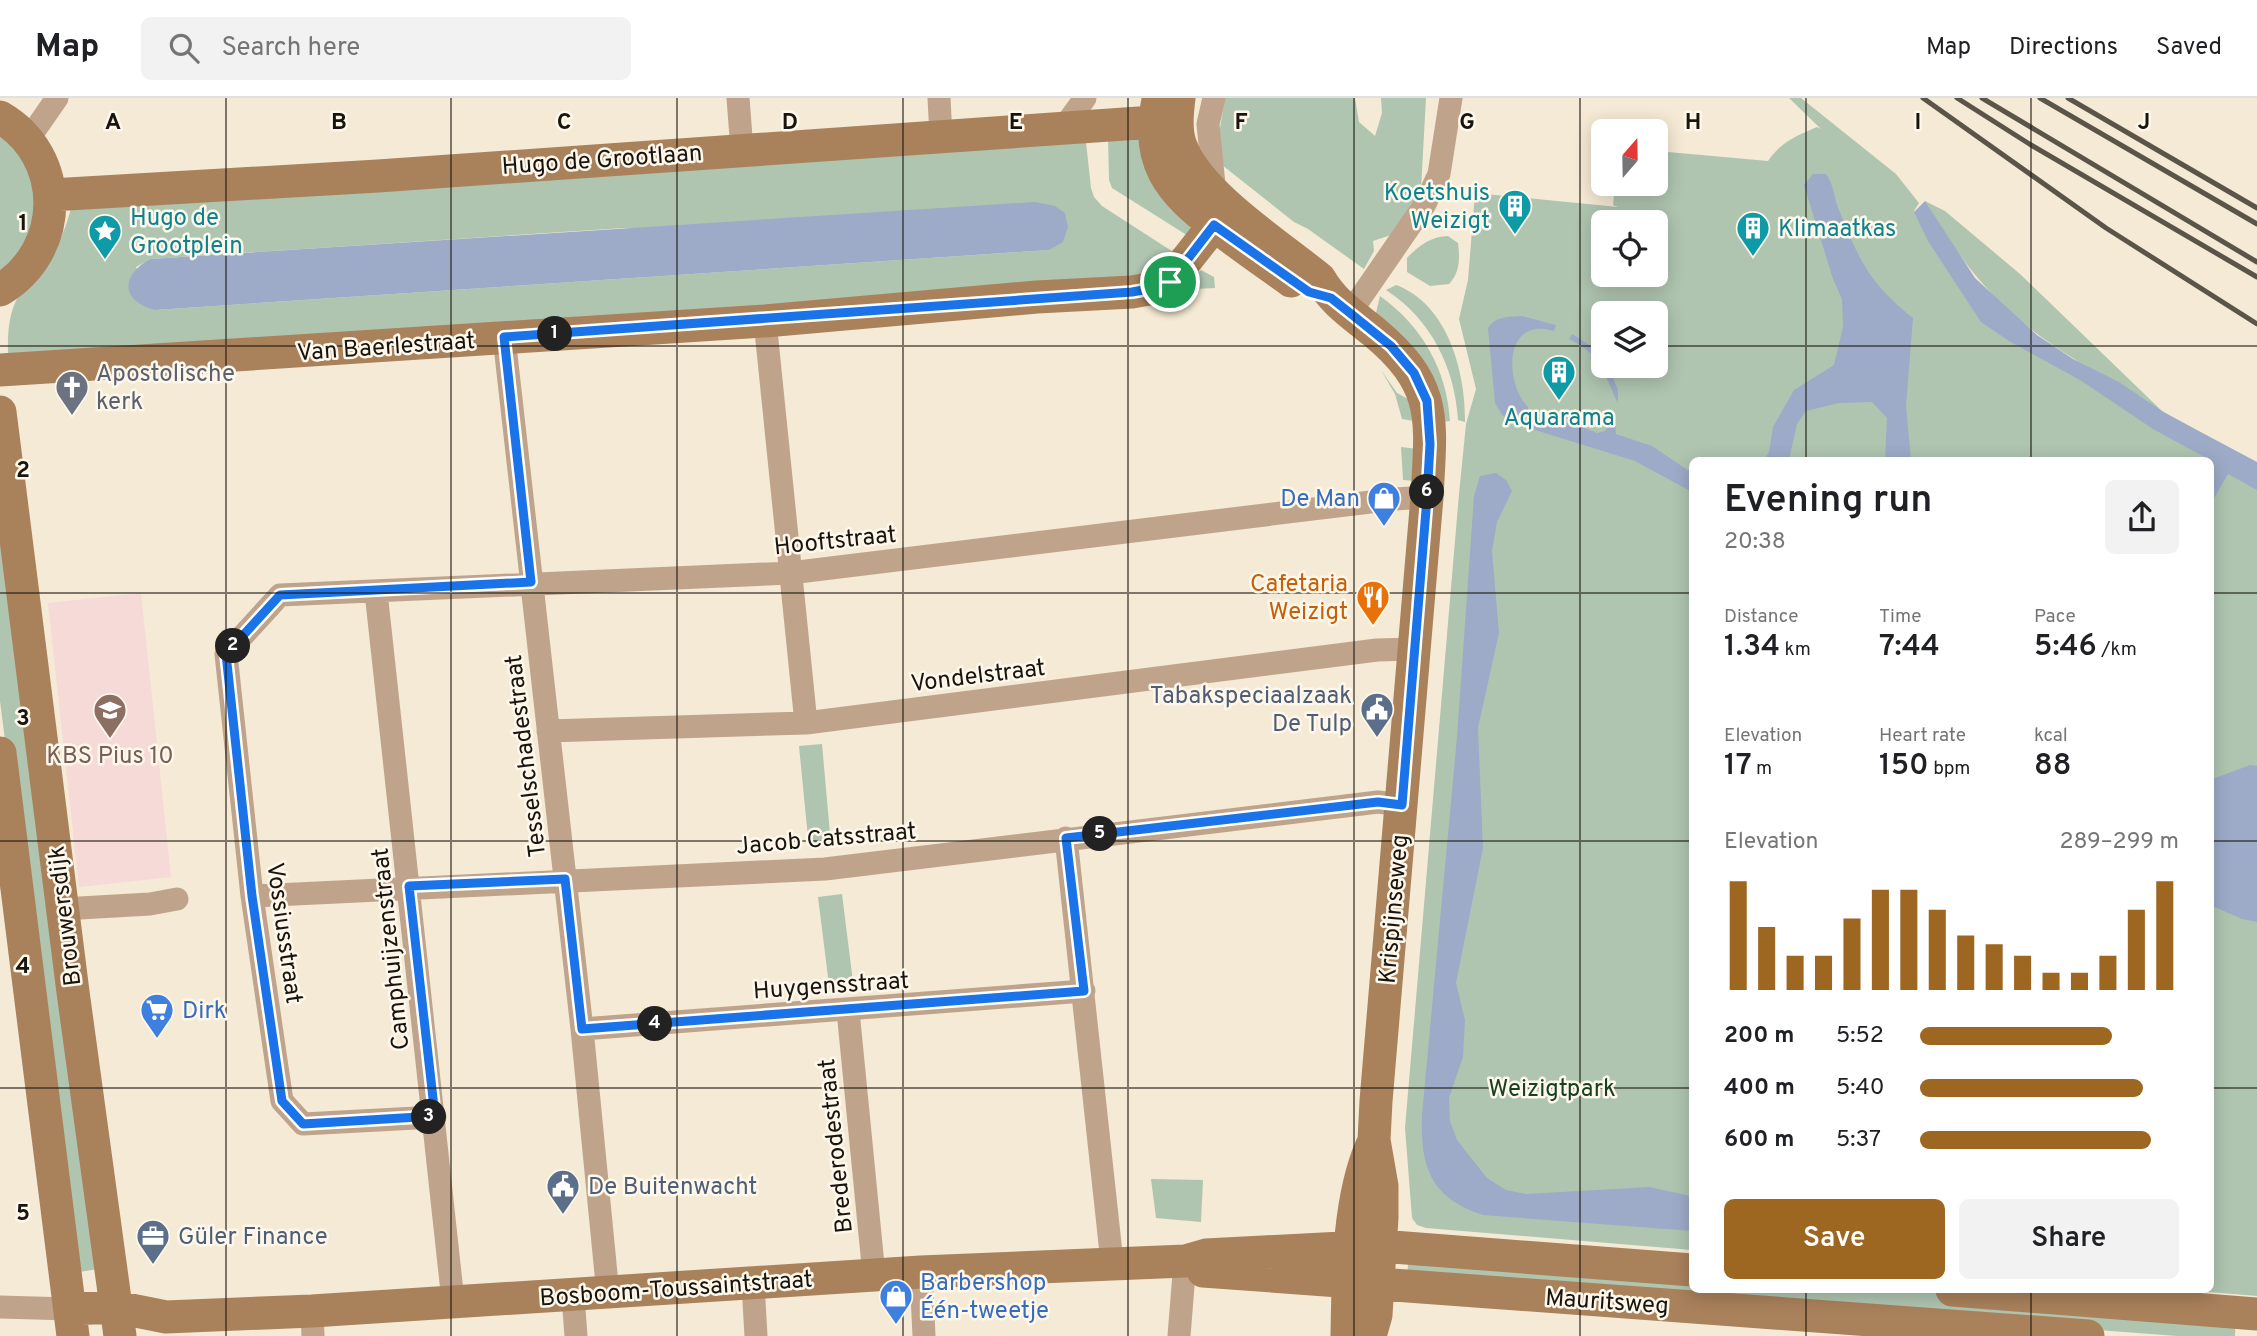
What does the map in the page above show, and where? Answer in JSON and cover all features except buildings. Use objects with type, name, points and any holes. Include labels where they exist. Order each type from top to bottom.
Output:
[{"type":"street","points":[[28,140],[57,98]]},
{"type":"street","points":[[738,98],[742,150]]},
{"type":"street","points":[[939,98],[941,136]]},
{"type":"street","points":[[1064,127],[1085,98]]},
{"type":"street","points":[[1180,98],[1180,144],[1215,210]]},
{"type":"street","points":[[1214,98],[1208,124],[1215,210]]},
{"type":"street","points":[[1340,305],[1416,218],[1439,174],[1451,98]]},
{"type":"street","points":[[1156,110],[1155,151],[1169,182],[1182,199],[1215,210]]},
{"type":"street","name":"Hugo de Grootlaan","points":[[51,195],[1064,127],[1156,110]]},
{"type":"street","points":[[0,117],[28,140],[43,164],[51,195],[50,218],[38,253],[24,272],[0,290]]},
{"type":"street","name":"Krispijnseweg","points":[[1215,210],[1309,292],[1340,305],[1391,346],[1414,373],[1427,401],[1430,426],[1427,498],[1374,1140],[1382,1186],[1366,1246],[1364,1284],[1370,1336]]},
{"type":"street","name":"Van Baerlestraat","points":[[0,370],[765,321],[1155,288],[1170,282],[1215,210]]},
{"type":"street","points":[[765,321],[806,723]]},
{"type":"street","name":"Tesselschadestraat","points":[[504,337],[582,1029],[608,1294]]},
{"type":"street","name":"Brouwersdijk","points":[[0,412],[6,497],[115,1328]]},
{"type":"street","name":"Hooftstraat","points":[[257,620],[280,595],[531,582],[790,573],[1382,500],[1427,498]]},
{"type":"street","name":"Camphuijzenstraat","points":[[376,592],[453,1301]]},
{"type":"street","name":"Vossiusstraat","points":[[257,620],[226,654],[252,896],[282,1101],[303,1124],[435,1116]]},
{"type":"street","name":"Vondelstraat","points":[[548,731],[806,723],[1377,650],[1413,649]]},
{"type":"street","name":"Brouwersdijk","points":[[0,753],[72,1322]]},
{"type":"street","name":"Jacob Catsstraat","points":[[252,896],[409,886],[825,869],[1378,802],[1402,805]]},
{"type":"street","points":[[1066,838],[1112,1262]]},
{"type":"street","points":[[62,909],[150,904],[177,899]]},
{"type":"street","name":"Huygensstraat","points":[[582,1029],[848,1011],[1084,991]]},
{"type":"street","name":"Brederodestraat","points":[[848,1011],[874,1275]]},
{"type":"street","name":"Bosboom-Toussaintstraat","points":[[72,1322],[115,1328],[166,1317],[312,1324],[453,1301],[608,1294],[920,1272],[1185,1261],[1206,1255],[1366,1246]]},
{"type":"street","name":"Mauritsweg","points":[[1366,1246],[1689,1270]]},
{"type":"street","points":[[1179,1336],[1185,1261]]},
{"type":"street","name":"Bosboom-Toussaintstraat","points":[[1185,1261],[1205,1272],[1364,1284]]},
{"type":"street","points":[[920,1272],[925,1336]]},
{"type":"street","points":[[753,1284],[756,1336]]},
{"type":"street","name":"Krispijnseweg","points":[[1348,1336],[1364,1284]]},
{"type":"street","name":"Mauritsweg","points":[[1364,1284],[2088,1336]]},
{"type":"street","points":[[1990,1293],[2257,1314]]},
{"type":"street","points":[[573,1296],[576,1336]]},
{"type":"street","points":[[0,1307],[72,1322]]},
{"type":"shaded area","name":"KBS Pius 10","points":[[141,593],[171,877],[79,887],[48,603]]},
{"type":"green space","points":[[1225,98],[1355,98],[1359,122],[1375,136],[1382,113],[1381,98],[1426,98],[1421,189],[1391,235],[1373,241],[1374,251],[1364,269],[1294,222],[1222,165],[1217,146]]},
{"type":"green space","name":"Weizigtpark","points":[[1789,98],[1801,98],[1896,174],[1919,203],[1914,211],[1972,283],[2057,354],[2150,403],[2071,357],[2005,307],[1955,249],[1925,201],[1945,211],[2020,274],[2162,411],[2257,464],[2257,1296],[2214,1292],[2214,457],[1689,457],[1689,1250],[1426,1228],[1417,1225],[1412,1218],[1405,1128],[1459,494],[1466,424],[1476,389],[1459,319],[1468,280],[1475,193],[1618,207],[1613,205],[1614,196],[1668,196],[1668,152],[1768,161],[1778,149],[1802,133],[1817,127],[1821,129]]},
{"type":"green space","points":[[0,125],[21,143],[42,218],[0,279]]},
{"type":"green space","points":[[1141,130],[1201,224],[1193,239],[1112,188],[1109,180],[1108,135]]},
{"type":"green space","points":[[1085,133],[1094,197],[1102,206],[1181,257],[1152,282],[8,354],[8,332],[16,301],[60,239],[73,203]],"holes":[[[624,228],[1049,250],[155,310],[136,267],[150,259]]]},
{"type":"green space","points":[[1448,236],[1458,243],[1459,254],[1457,270],[1449,284],[1430,286],[1407,272],[1407,258],[1416,250],[1431,240]]},
{"type":"green space","points":[[1201,270],[1214,277],[1215,288],[1177,290]]},
{"type":"green space","points":[[1396,285],[1414,294],[1441,324],[1457,362],[1462,383],[1465,422],[1458,420],[1452,382],[1438,346],[1416,315],[1386,290]]},
{"type":"green space","points":[[1380,296],[1408,321],[1430,351],[1444,384],[1450,421],[1442,422],[1375,317]]},
{"type":"green space","points":[[1381,370],[1397,393],[1408,399],[1414,421],[1402,419],[1395,394]]},
{"type":"green space","points":[[1401,447],[1418,449],[1416,481],[1403,480]]},
{"type":"green space","points":[[0,506],[104,1268],[73,1273],[0,701]]},
{"type":"green space","points":[[822,744],[831,845],[809,848],[799,746]]},
{"type":"green space","points":[[842,894],[854,990],[830,993],[818,897]]},
{"type":"green space","points":[[1151,1179],[1203,1180],[1201,1222],[1156,1218]]},
{"type":"green space","points":[[1409,1253],[1689,1274],[1689,1293],[1934,1293],[2236,1317],[2235,1336],[2177,1336],[1407,1277]]},
{"type":"water","points":[[1813,174],[1826,174],[1846,228],[1867,270],[1886,294],[1913,318],[1906,406],[1911,457],[1885,457],[1887,418],[1872,402],[1839,403],[1806,411],[1797,424],[1790,457],[1766,457],[1773,427],[1794,390],[1834,365],[1843,327],[1842,299],[1833,279],[1804,185]]},
{"type":"water","points":[[1925,201],[1975,278],[2037,335],[2073,359],[2119,382],[2165,413],[2257,462],[2257,490],[2228,474],[2214,498],[2214,457],[2204,457],[2153,429],[2080,380],[2009,341],[1981,322],[1928,241],[1914,212]]},
{"type":"water","points":[[1035,202],[1055,206],[1065,213],[1068,227],[1063,242],[1049,250],[155,310],[136,301],[128,288],[133,273],[150,259]]},
{"type":"water","points":[[1522,316],[1556,325],[1554,331],[1537,329],[1525,333],[1517,342],[1512,369],[1520,397],[1528,407],[1528,412],[1582,418],[1585,428],[1597,433],[1605,431],[1611,421],[1615,422],[1616,434],[1652,446],[1689,471],[1689,490],[1635,461],[1519,425],[1502,415],[1495,403],[1488,328],[1499,319]]},
{"type":"water","points":[[1572,334],[1587,343],[1591,347],[1591,354],[1581,346],[1569,339]]},
{"type":"water","points":[[1606,378],[1613,378],[1618,390],[1618,403]]},
{"type":"water","points":[[1496,473],[1506,480],[1512,491],[1497,522],[1492,551],[1499,633],[1478,728],[1483,848],[1456,983],[1465,1020],[1463,1057],[1449,1098],[1450,1121],[1457,1140],[1487,1178],[1506,1190],[1526,1194],[1649,1187],[1686,1195],[1689,1196],[1689,1231],[1483,1215],[1451,1200],[1440,1190],[1432,1178],[1423,1151],[1422,1115],[1457,737],[1474,496],[1480,476]]},
{"type":"water","points":[[2250,765],[2257,766],[2257,922],[2242,919],[2214,907],[2214,778]]},
{"type":"railway","points":[[1923,98],[2106,228],[2257,324]]},
{"type":"railway","points":[[1957,98],[2031,145],[2257,277]]},
{"type":"railway","points":[[1982,98],[2257,262]]},
{"type":"railway","points":[[2040,98],[2257,224]]},
{"type":"railway","points":[[2068,98],[2257,208]]},
{"type":"place","name":"Koetshuis Weizigt","points":[[1515,236]]},
{"type":"place","name":"Klimaatkas","points":[[1753,258]]},
{"type":"place","name":"Hugo de Grootplein","points":[[105,261]]},
{"type":"place","name":"Aquarama","points":[[1559,402]]},
{"type":"place","name":"Apostolische kerk","points":[[72,417]]},
{"type":"place","name":"De Man","points":[[1384,528]]},
{"type":"place","name":"Cafetaria Weizigt","points":[[1373,627]]},
{"type":"place","name":"Tabakspeciaalzaak De Tulp","points":[[1377,739]]},
{"type":"place","name":"KBS Pius 10","points":[[110,740]]},
{"type":"place","name":"Dirk","points":[[157,1040]]},
{"type":"place","name":"De Buitenwacht","points":[[563,1216]]},
{"type":"place","name":"Güler Finance","points":[[153,1266]]},
{"type":"place","name":"Barbershop Één-tweetje","points":[[896,1326]]},
{"type":"route","points":[[1214,225],[1309,292],[1331,298],[1391,346],[1414,373],[1427,401],[1430,444],[1427,498],[1402,805],[1378,802],[1066,838],[1084,991],[848,1011],[582,1029],[565,879],[409,886],[435,1116],[303,1124],[282,1101],[252,896],[226,654],[280,595],[531,582],[504,337],[765,321],[1037,297],[1132,292],[1170,282],[1214,225]]}]
